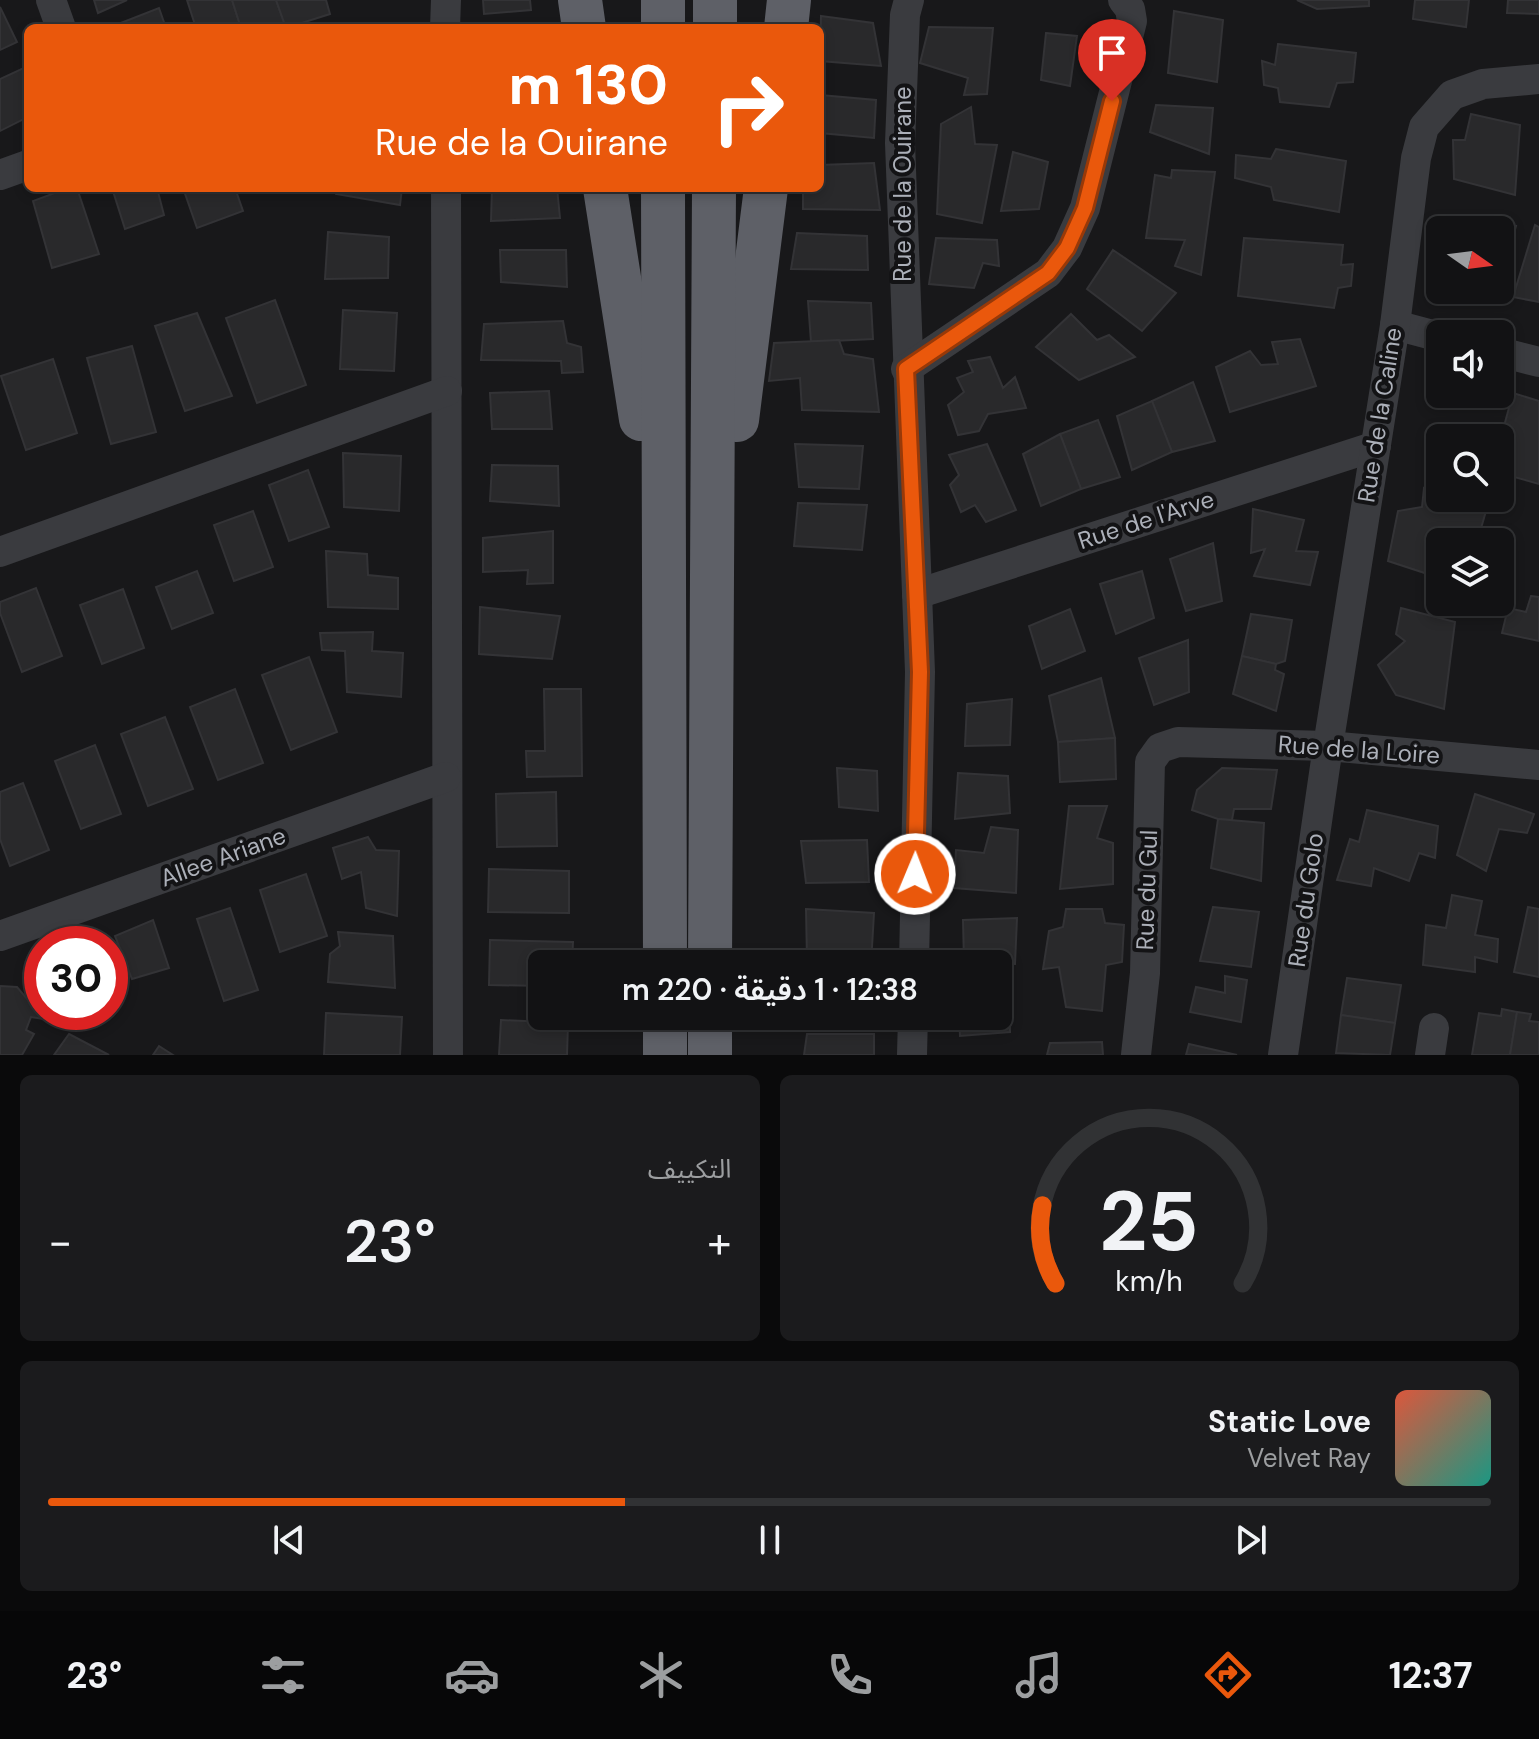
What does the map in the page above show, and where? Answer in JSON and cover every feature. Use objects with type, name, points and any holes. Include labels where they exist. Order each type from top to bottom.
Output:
[{"type":"highway","points":[[580,0],[583,24]]},
{"type":"highway","points":[[663,0],[663,24]]},
{"type":"highway","points":[[715,0],[715,24]]},
{"type":"highway","points":[[786,24],[789,0]]},
{"type":"highway","points":[[606,192],[662,554]]},
{"type":"highway","points":[[663,192],[665,950]]},
{"type":"highway","points":[[710,950],[714,192]]},
{"type":"highway","points":[[711,641],[766,192]]},
{"type":"highway","points":[[665,1030],[665,1055]]},
{"type":"highway","points":[[710,1030],[710,1055]]},
{"type":"street","points":[[51,0],[60,24]]},
{"type":"street","name":"Rue de la Ouirane","points":[[909,0],[905,15],[900,143],[906,369],[920,672],[914,950]]},
{"type":"street","points":[[906,369],[1048,273],[1067,248],[1085,208],[1132,21],[1130,9],[1123,0]]},
{"type":"street","name":"Rue de la Caline","points":[[1328,746],[1395,325],[1416,158],[1424,127],[1452,95],[1483,84],[1539,79]]},
{"type":"street","points":[[0,175],[24,166]]},
{"type":"street","points":[[446,192],[448,1055]]},
{"type":"street","points":[[1395,325],[1426,333]]},
{"type":"street","points":[[1514,356],[1539,362]]},
{"type":"street","points":[[0,552],[447,391]]},
{"type":"street","name":"Rue de l'Arve","points":[[917,594],[1376,446]]},
{"type":"street","name":"Rue de la Loire","points":[[1178,742],[1328,746],[1539,765]]},
{"type":"street","name":"Rue du Gul","points":[[1136,1055],[1145,973],[1150,762],[1160,748],[1178,742]]},
{"type":"street","name":"Rue du Golo","points":[[1283,1055],[1328,746]]},
{"type":"street","name":"Allee Ariane","points":[[0,936],[446,777]]},
{"type":"street","points":[[912,1055],[913,1030]]},
{"type":"building","points":[[94,0],[127,0],[98,13]]},
{"type":"building","points":[[187,0],[232,0],[240,24],[195,24]]},
{"type":"building","points":[[232,0],[276,0],[285,24],[240,24]]},
{"type":"building","points":[[276,0],[326,0],[330,14],[299,24],[285,24]]},
{"type":"building","points":[[483,0],[530,0],[531,10],[484,14]]},
{"type":"building","points":[[1297,0],[1369,0],[1369,6],[1317,9]]},
{"type":"building","points":[[1415,0],[1469,0],[1466,27],[1413,19]]},
{"type":"building","points":[[1508,0],[1539,0],[1539,14],[1507,13]]},
{"type":"building","points":[[0,7],[17,42],[0,50]]},
{"type":"building","points":[[159,8],[165,24],[118,24]]},
{"type":"building","points":[[1174,11],[1223,20],[1217,82],[1168,73]]},
{"type":"building","points":[[821,16],[873,23],[881,66],[824,61],[824,24],[821,24]]},
{"type":"building","points":[[929,27],[993,28],[987,94],[964,95],[968,78],[920,63]]},
{"type":"building","points":[[1046,33],[1077,36],[1070,86],[1041,80]]},
{"type":"building","points":[[1278,44],[1356,53],[1353,82],[1337,83],[1329,107],[1280,102],[1278,88],[1264,85],[1262,61],[1275,65]]},
{"type":"building","points":[[24,68],[24,119],[0,131],[0,79]]},
{"type":"building","points":[[824,95],[876,100],[874,138],[824,133]]},
{"type":"building","points":[[1156,105],[1213,108],[1209,154],[1150,132]]},
{"type":"building","points":[[971,107],[975,144],[997,145],[982,223],[937,214],[941,124]]},
{"type":"building","points":[[1471,114],[1520,125],[1515,195],[1454,179],[1453,140],[1465,140]]},
{"type":"building","points":[[1276,149],[1346,161],[1339,212],[1274,200],[1271,187],[1235,178],[1236,155],[1271,159]]},
{"type":"building","points":[[1013,152],[1048,162],[1039,209],[1001,211]]},
{"type":"building","points":[[874,163],[880,210],[803,209],[803,192],[824,192],[824,165]]},
{"type":"building","points":[[1172,170],[1215,172],[1201,275],[1175,266],[1185,240],[1146,238],[1155,175],[1171,178]]},
{"type":"building","points":[[57,192],[78,192],[99,254],[52,268],[33,201]]},
{"type":"building","points":[[113,192],[158,192],[164,215],[125,229]]},
{"type":"building","points":[[184,192],[236,192],[243,211],[197,228]]},
{"type":"building","points":[[336,192],[402,192],[400,205]]},
{"type":"building","points":[[492,192],[557,192],[560,218],[491,221]]},
{"type":"building","points":[[1535,225],[1539,227],[1539,302],[1514,297]]},
{"type":"building","points":[[328,232],[389,237],[388,278],[325,279]]},
{"type":"building","points":[[797,233],[867,236],[868,270],[791,269]]},
{"type":"building","points":[[936,238],[997,240],[999,266],[983,263],[974,288],[929,284]]},
{"type":"building","points":[[1244,238],[1343,245],[1341,265],[1353,264],[1351,286],[1338,288],[1334,308],[1238,296]]},
{"type":"building","points":[[500,250],[566,250],[567,287],[501,282]]},
{"type":"building","points":[[1113,250],[1176,293],[1142,331],[1087,289]]},
{"type":"building","points":[[275,300],[306,385],[257,403],[226,318]]},
{"type":"building","points":[[808,301],[871,303],[873,339],[811,342]]},
{"type":"building","points":[[343,310],[397,313],[394,371],[340,369]]},
{"type":"building","points":[[197,313],[232,396],[185,411],[155,326]]},
{"type":"building","points":[[1071,314],[1097,340],[1109,335],[1135,357],[1079,380],[1036,347]]},
{"type":"building","points":[[563,321],[567,343],[581,347],[583,372],[562,373],[561,361],[481,360],[484,324]]},
{"type":"building","points":[[1300,339],[1316,386],[1230,412],[1216,367],[1250,351],[1261,365],[1278,364],[1272,342]]},
{"type":"building","points":[[839,340],[844,354],[873,359],[879,412],[802,410],[800,378],[769,381],[774,343]]},
{"type":"building","points":[[132,346],[156,432],[111,444],[87,358]]},
{"type":"building","points":[[990,357],[1003,388],[1015,377],[1026,408],[988,414],[979,431],[958,435],[948,405],[964,392],[957,378],[973,372],[968,361]]},
{"type":"building","points":[[53,359],[77,433],[26,450],[1,376]]},
{"type":"building","points":[[1193,382],[1215,441],[1172,452],[1152,401]]},
{"type":"building","points":[[549,391],[552,429],[492,429],[490,393]]},
{"type":"building","points":[[1514,393],[1539,401],[1539,484],[1514,477],[1514,424],[1505,424],[1509,408],[1514,408]]},
{"type":"building","points":[[1152,401],[1172,452],[1132,470],[1117,416]]},
{"type":"building","points":[[1098,420],[1120,477],[1081,489],[1060,434]]},
{"type":"building","points":[[1060,434],[1081,489],[1041,506],[1023,454]]},
{"type":"building","points":[[795,444],[863,446],[859,489],[799,487]]},
{"type":"building","points":[[987,444],[1016,510],[986,522],[975,505],[961,512],[950,485],[959,475],[949,455]]},
{"type":"building","points":[[343,453],[401,456],[399,511],[344,507]]},
{"type":"building","points":[[492,465],[558,466],[559,506],[490,501]]},
{"type":"building","points":[[308,470],[329,527],[289,541],[269,485]]},
{"type":"building","points":[[1424,488],[1426,512],[1486,512],[1481,528],[1426,528],[1426,573],[1388,561],[1398,511],[1422,507]]},
{"type":"building","points":[[798,503],[867,505],[862,550],[794,546]]},
{"type":"building","points":[[1253,509],[1304,520],[1296,551],[1318,552],[1310,585],[1254,576],[1265,549],[1251,553]]},
{"type":"building","points":[[253,511],[273,567],[234,581],[214,525]]},
{"type":"building","points":[[553,531],[553,583],[527,584],[528,570],[483,572],[483,538]]},
{"type":"building","points":[[1213,543],[1222,601],[1186,611],[1170,559]]},
{"type":"building","points":[[326,551],[367,554],[368,575],[398,578],[398,609],[328,607]]},
{"type":"building","points":[[197,571],[213,613],[172,629],[156,587]]},
{"type":"building","points":[[1142,571],[1154,618],[1116,634],[1100,584]]},
{"type":"building","points":[[36,588],[62,656],[22,672],[0,613],[0,602]]},
{"type":"building","points":[[123,589],[144,648],[102,664],[80,605]]},
{"type":"building","points":[[1531,596],[1539,597],[1539,641],[1502,633],[1506,616],[1514,616],[1514,609],[1526,612]]},
{"type":"building","points":[[480,607],[560,616],[552,659],[479,654]]},
{"type":"building","points":[[1401,608],[1455,622],[1444,709],[1396,695],[1378,665],[1405,641],[1396,634]]},
{"type":"building","points":[[1070,609],[1085,651],[1042,669],[1029,626]]},
{"type":"building","points":[[1251,614],[1292,620],[1285,661],[1276,664],[1242,656]]},
{"type":"building","points":[[373,632],[372,651],[403,653],[401,697],[347,692],[345,651],[322,650],[320,633]]},
{"type":"building","points":[[1188,640],[1189,692],[1154,705],[1139,658]]},
{"type":"building","points":[[1242,656],[1276,664],[1275,670],[1284,674],[1276,711],[1233,694]]},
{"type":"building","points":[[309,657],[337,732],[291,750],[262,675]]},
{"type":"building","points":[[1101,678],[1115,738],[1058,742],[1049,696]]},
{"type":"building","points":[[235,689],[263,763],[218,780],[190,707]]},
{"type":"building","points":[[544,689],[581,689],[582,776],[527,777],[526,751],[545,751]]},
{"type":"building","points":[[1012,699],[1010,745],[965,746],[967,704]]},
{"type":"building","points":[[165,717],[193,789],[148,806],[121,734]]},
{"type":"building","points":[[1115,738],[1116,779],[1060,782],[1058,742]]},
{"type":"building","points":[[95,745],[121,814],[81,829],[55,761]]},
{"type":"building","points":[[837,768],[877,771],[878,811],[839,807]]},
{"type":"building","points":[[1222,768],[1277,770],[1271,809],[1234,809],[1232,820],[1218,819],[1192,810],[1197,790]]},
{"type":"building","points":[[958,773],[1008,776],[1010,813],[955,819]]},
{"type":"building","points":[[23,783],[49,850],[10,866],[0,839],[0,792]]},
{"type":"building","points":[[556,792],[557,846],[497,847],[496,794]]},
{"type":"building","points":[[1475,794],[1534,814],[1527,833],[1499,829],[1486,871],[1457,855]]},
{"type":"building","points":[[1069,806],[1107,806],[1097,838],[1113,843],[1113,884],[1060,889]]},
{"type":"building","points":[[1367,810],[1438,826],[1435,858],[1419,853],[1409,881],[1374,868],[1371,886],[1337,880],[1350,839],[1359,842]]},
{"type":"building","points":[[1218,819],[1264,823],[1261,881],[1211,868]]},
{"type":"building","points":[[991,827],[1018,830],[1016,893],[954,888],[956,850],[984,853]]},
{"type":"building","points":[[368,837],[376,850],[399,851],[397,916],[366,908],[361,872],[342,879],[333,848]]},
{"type":"building","points":[[867,840],[869,882],[806,883],[801,841]]},
{"type":"building","points":[[489,869],[569,871],[569,913],[488,912]]},
{"type":"building","points":[[306,874],[327,936],[280,952],[260,890]]},
{"type":"building","points":[[1452,895],[1482,901],[1475,935],[1498,939],[1497,962],[1475,957],[1475,972],[1423,965],[1426,925],[1446,928]]},
{"type":"building","points":[[1213,907],[1259,912],[1251,967],[1200,961]]},
{"type":"building","points":[[1528,907],[1539,909],[1539,977],[1514,972]]},
{"type":"building","points":[[230,908],[258,990],[224,1001],[197,919]]},
{"type":"building","points":[[806,909],[874,913],[872,950],[807,950]]},
{"type":"building","points":[[1066,909],[1102,909],[1105,923],[1124,925],[1122,962],[1106,965],[1102,1011],[1066,1007],[1059,967],[1043,969],[1049,931],[1063,927]]},
{"type":"building","points":[[1017,918],[1015,964],[1012,964],[1012,950],[964,950],[963,920]]},
{"type":"building","points":[[153,920],[169,968],[132,979],[128,969],[128,931]]},
{"type":"building","points":[[338,932],[393,936],[395,988],[328,982],[330,954],[340,946]]},
{"type":"building","points":[[490,940],[573,942],[573,950],[528,950],[528,986],[489,985]]},
{"type":"building","points":[[1225,976],[1247,980],[1241,1022],[1190,1012],[1196,987],[1225,993]]},
{"type":"building","points":[[1347,978],[1401,985],[1395,1023],[1341,1015]]},
{"type":"building","points":[[0,986],[17,987],[24,995],[24,1030],[34,1034],[22,1055],[0,1055]]},
{"type":"building","points":[[1502,1009],[1517,1012],[1510,1055],[1472,1055],[1479,1013],[1501,1016]]},
{"type":"building","points":[[1517,1012],[1531,1014],[1529,1021],[1539,1022],[1539,1055],[1510,1055]]},
{"type":"building","points":[[326,1013],[402,1017],[400,1055],[324,1055]]},
{"type":"building","points":[[1341,1015],[1395,1023],[1390,1055],[1336,1053]]},
{"type":"building","points":[[501,1020],[528,1021],[528,1030],[568,1030],[567,1055],[499,1055]]},
{"type":"building","points":[[960,1030],[1010,1030],[1010,1032],[960,1036]]},
{"type":"building","points":[[69,1034],[109,1055],[54,1055]]},
{"type":"building","points":[[807,1034],[874,1034],[874,1055],[804,1055]]},
{"type":"building","points":[[1102,1042],[1103,1055],[1047,1055],[1050,1043]]},
{"type":"building","points":[[1189,1044],[1237,1055],[1186,1055]]},
{"type":"building","points":[[159,1046],[173,1055],[153,1055]]},
{"type":"route","points":[[915,874],[920,672],[906,369],[1048,273],[1067,248],[1085,208],[1112,101]]}]
